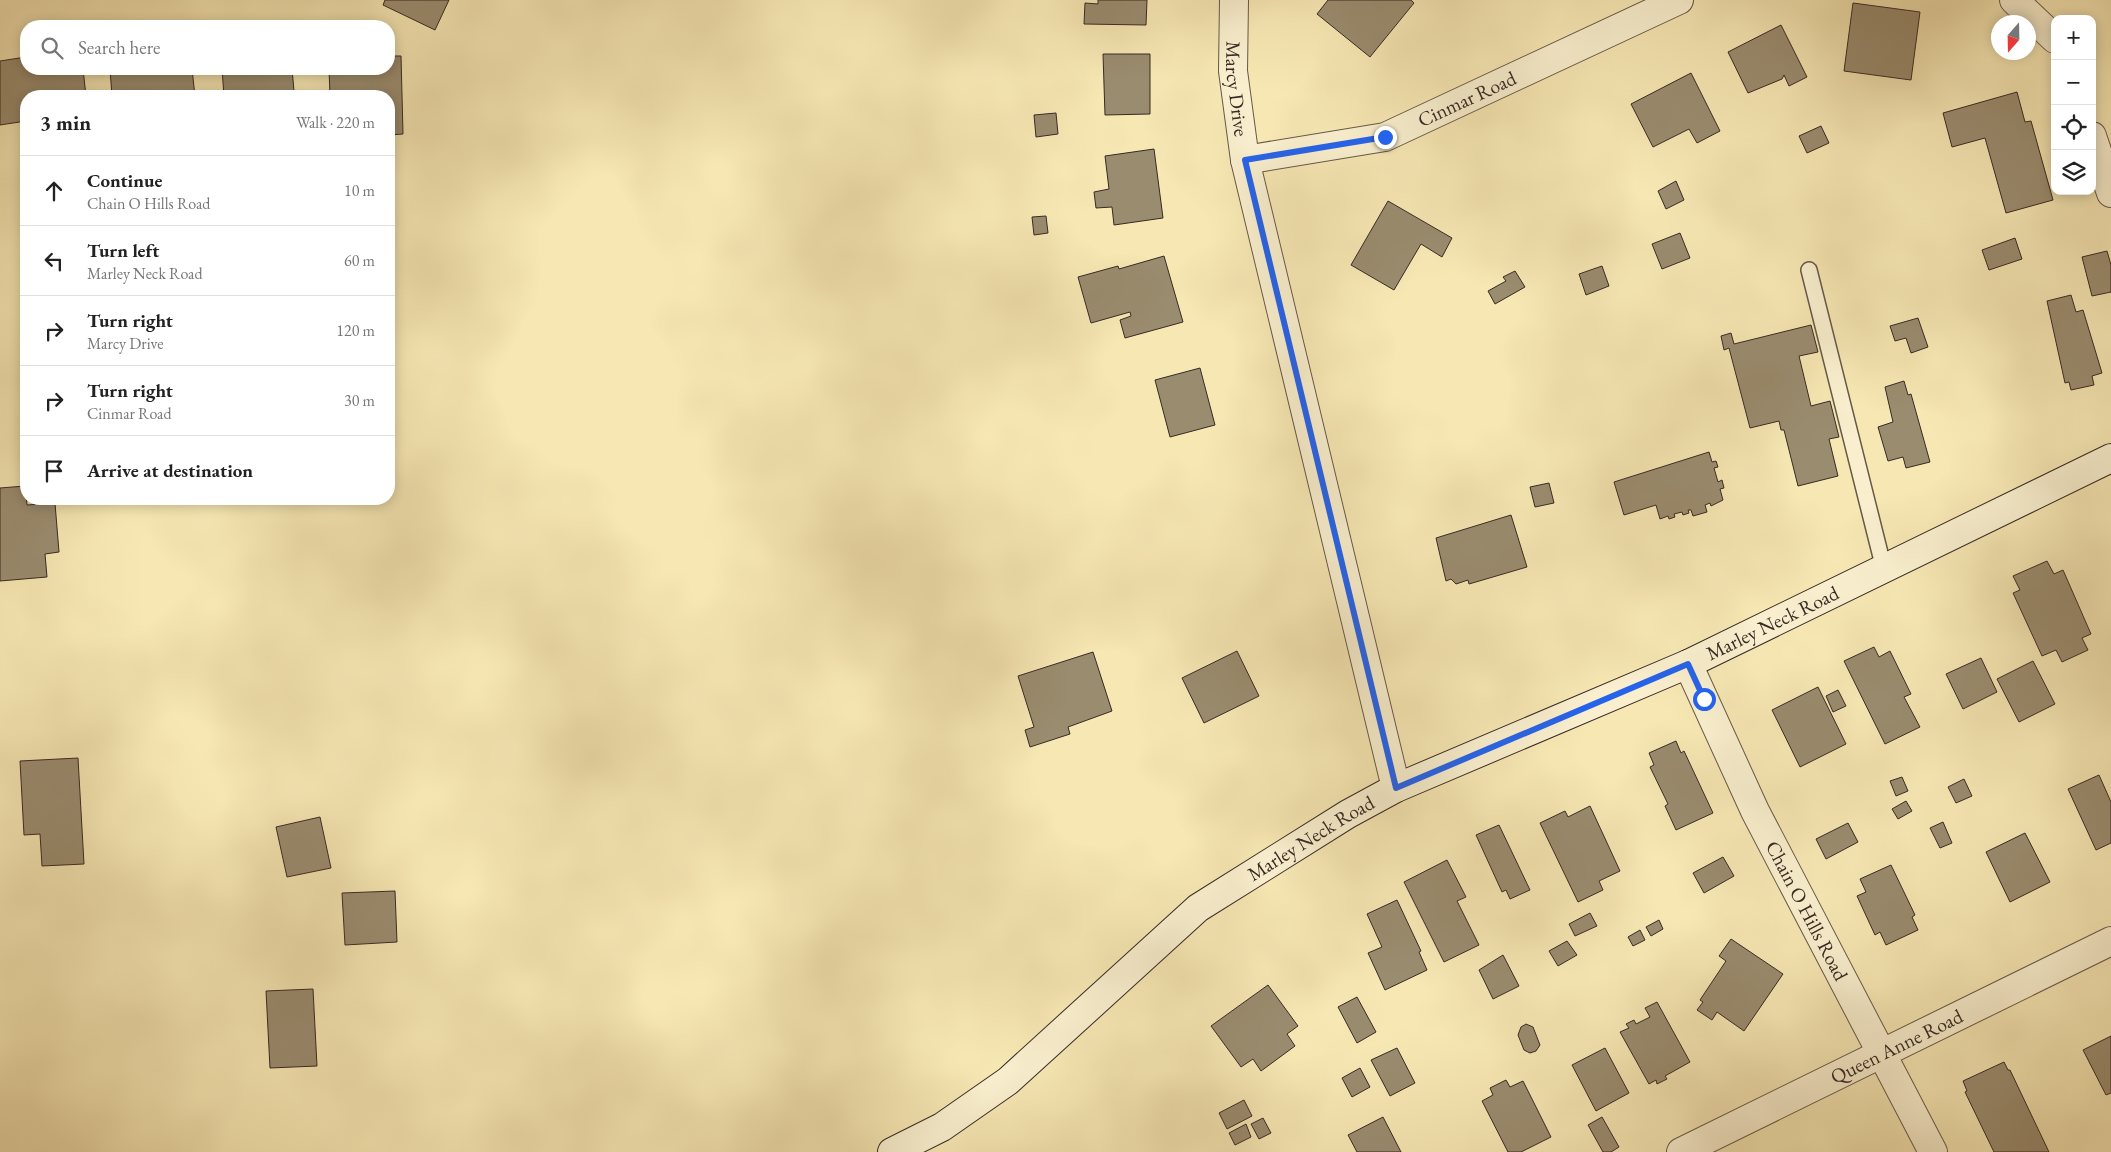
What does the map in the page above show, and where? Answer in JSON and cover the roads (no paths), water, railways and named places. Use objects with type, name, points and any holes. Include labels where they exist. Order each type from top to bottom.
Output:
[{"type":"street","name":"Marcy Drive","points":[[1234,0],[1233,72],[1245,160],[1396,788]]},
{"type":"street","name":"Cinmar Road","points":[[1245,160],[1385,137],[1679,0]]},
{"type":"street","points":[[2014,0],[2051,35]]},
{"type":"street","points":[[2096,148],[2111,193]]},
{"type":"street","name":"Marley Neck Road","points":[[892,1152],[942,1127],[1008,1081],[1198,908],[1348,814],[1396,788],[1688,664],[2111,458]]},
{"type":"street","name":"Chain O Hills Road","points":[[1688,664],[1755,811],[1933,1152]]},
{"type":"street","name":"Queen Anne Road","points":[[1681,1152],[2111,941]]},
{"type":"lane","points":[[1809,270],[1884,569]]}]
